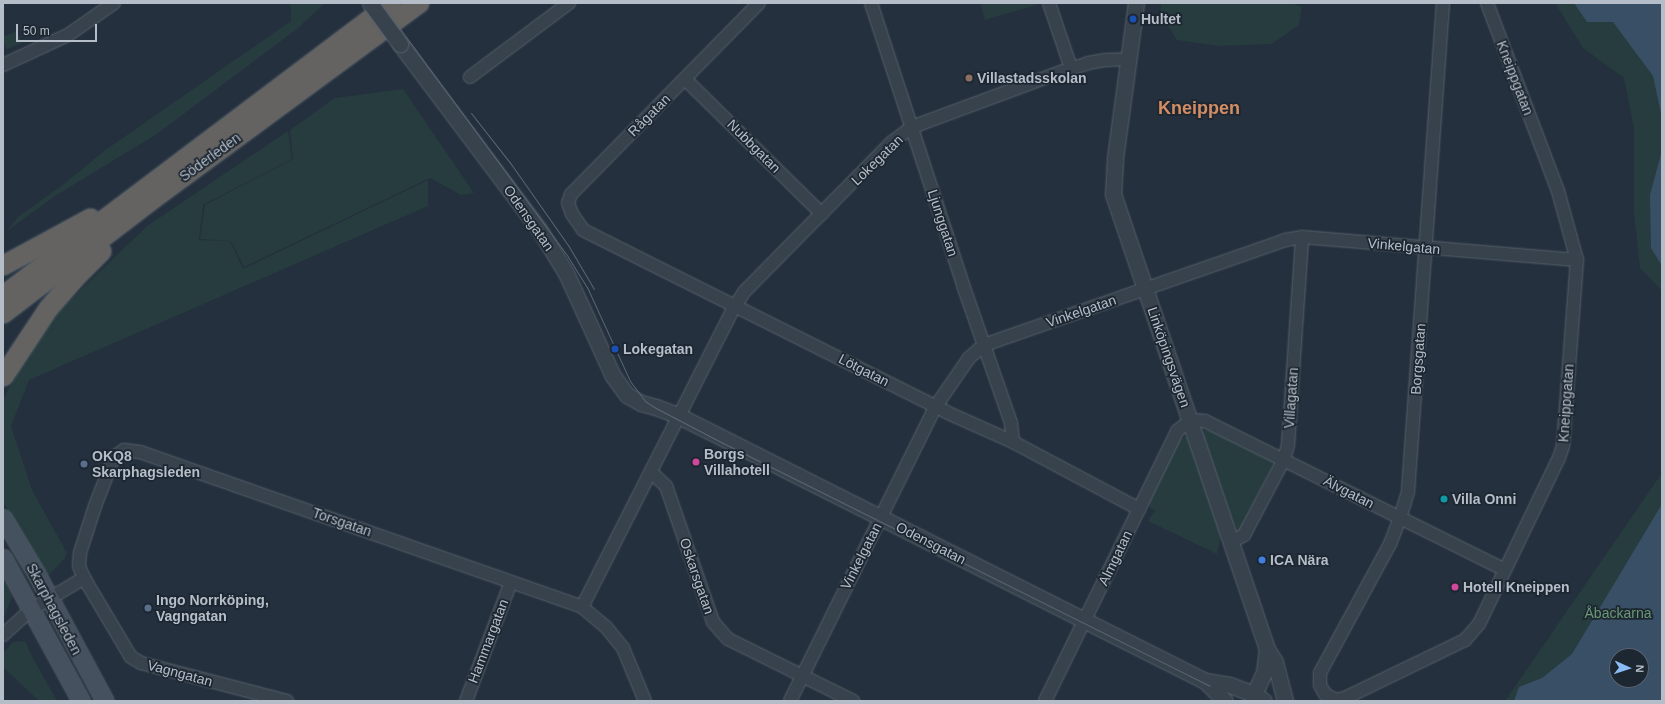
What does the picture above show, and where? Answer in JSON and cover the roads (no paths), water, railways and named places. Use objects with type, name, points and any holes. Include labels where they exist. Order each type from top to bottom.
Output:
[{"type":"highway","name":"Söderleden","points":[[3,313],[152,191],[390,3]]},
{"type":"highway","name":"Söderleden","points":[[3,295],[419,3]]},
{"type":"highway","points":[[3,265],[152,191]]},
{"type":"highway","points":[[3,376],[53,303],[152,191]]},
{"type":"main road","name":"Skarphagsleden","points":[[3,518],[49,598],[105,701]]},
{"type":"main road","name":"Skarphagsleden","points":[[3,558],[81,701]]},
{"type":"street","points":[[3,65],[68,35],[114,3]]},
{"type":"street","name":"Odensgatan","points":[[370,3],[539,230],[566,274],[604,356],[626,382],[656,407],[679,416],[1206,681],[1230,685],[1257,699]]},
{"type":"street","points":[[470,77],[569,3]]},
{"type":"street","name":"Rågatan","points":[[588,232],[583,230],[572,214],[568,203],[571,194],[759,3]]},
{"type":"street","name":"Ljunggatan","points":[[871,3],[984,345],[1011,422],[1013,442]]},
{"type":"street","points":[[1048,3],[1071,68]]},
{"type":"street","name":"Linköpingsvägen","points":[[1136,3],[1129,44],[1130,59],[1115,159],[1113,194],[1267,649],[1275,662],[1285,701]]},
{"type":"street","name":"Linköpingsvägen","points":[[1130,59],[1138,45],[1145,3]]},
{"type":"street","name":"Borgsgatan","points":[[1325,694],[1320,685],[1320,673],[1390,544],[1408,492],[1443,3]]},
{"type":"street","name":"Kneippgatan","points":[[1325,694],[1335,700],[1345,698],[1465,640],[1479,624],[1559,458],[1563,446],[1577,260],[1558,191],[1487,3]]},
{"type":"street","name":"Lokegatan","points":[[582,607],[652,472],[735,306],[744,292],[892,142],[912,127],[1071,68],[1105,60],[1130,59]]},
{"type":"street","name":"Nubbgatan","points":[[685,79],[822,214]]},
{"type":"street","name":"Lötgatan","points":[[588,232],[936,406],[1013,442],[1139,509]]},
{"type":"street","name":"Vinkelgatan","points":[[790,701],[936,406],[970,358],[984,345],[1285,240],[1302,237],[1577,260]]},
{"type":"street","name":"Villagatan","points":[[1232,542],[1244,535],[1284,459],[1288,445],[1302,237]]},
{"type":"street","name":"Älvgatan","points":[[1190,420],[1205,421],[1505,570]]},
{"type":"street","name":"Almgatan","points":[[1045,701],[1177,431],[1190,420]]},
{"type":"street","name":"Torsgatan","points":[[84,578],[79,566],[80,553],[95,506],[114,457],[124,450],[140,452],[582,607],[606,627],[623,648],[645,701]]},
{"type":"street","name":"Oskarsgatan","points":[[652,472],[666,486],[713,622],[728,639],[853,701]]},
{"type":"street","points":[[3,635],[32,609],[84,578]]},
{"type":"street","name":"Vagngatan","points":[[84,578],[131,657],[141,663],[287,701]]},
{"type":"street","name":"Hammargatan","points":[[466,701],[511,582]]},
{"type":"street","name":"Linköpingsvägen","points":[[1257,699],[1264,673],[1267,649]]},
{"type":"street","name":"Odensgatan","points":[[1206,681],[1225,701]]},
{"type":"water","points":[[1574,3],[1662,3],[1662,118],[1653,76],[1613,22],[1587,22]]},
{"type":"water","points":[[1662,150],[1662,266],[1651,248],[1650,195]]},
{"type":"water","name":"Åbackarna","points":[[1662,504],[1662,701],[1514,701],[1519,687],[1542,678],[1572,654]]},
{"type":"tram line","points":[[381,3],[568,257],[587,287],[630,381],[645,401],[721,442],[1210,686]]},
{"type":"tram line","points":[[471,113],[511,164],[568,245],[594,289]]},
{"type":"place","name":"Hultet","points":[[1133,19]]},
{"type":"place","name":"Villastadsskolan","points":[[969,78]]},
{"type":"place","name":"Lokegatan","points":[[615,349]]},
{"type":"place","name":"Borgs Villahotell","points":[[696,462]]},
{"type":"place","name":"OKQ8 Skarphagsleden","points":[[84,464]]},
{"type":"place","name":"Villa Onni","points":[[1444,499]]},
{"type":"place","name":"ICA Nära","points":[[1262,560]]},
{"type":"place","name":"Hotell Kneippen","points":[[1455,587]]},
{"type":"place","name":"Ingo Norrköping, Vagngatan","points":[[148,608]]},
{"type":"district","name":"Kneippen","points":[[1199,108]]}]
